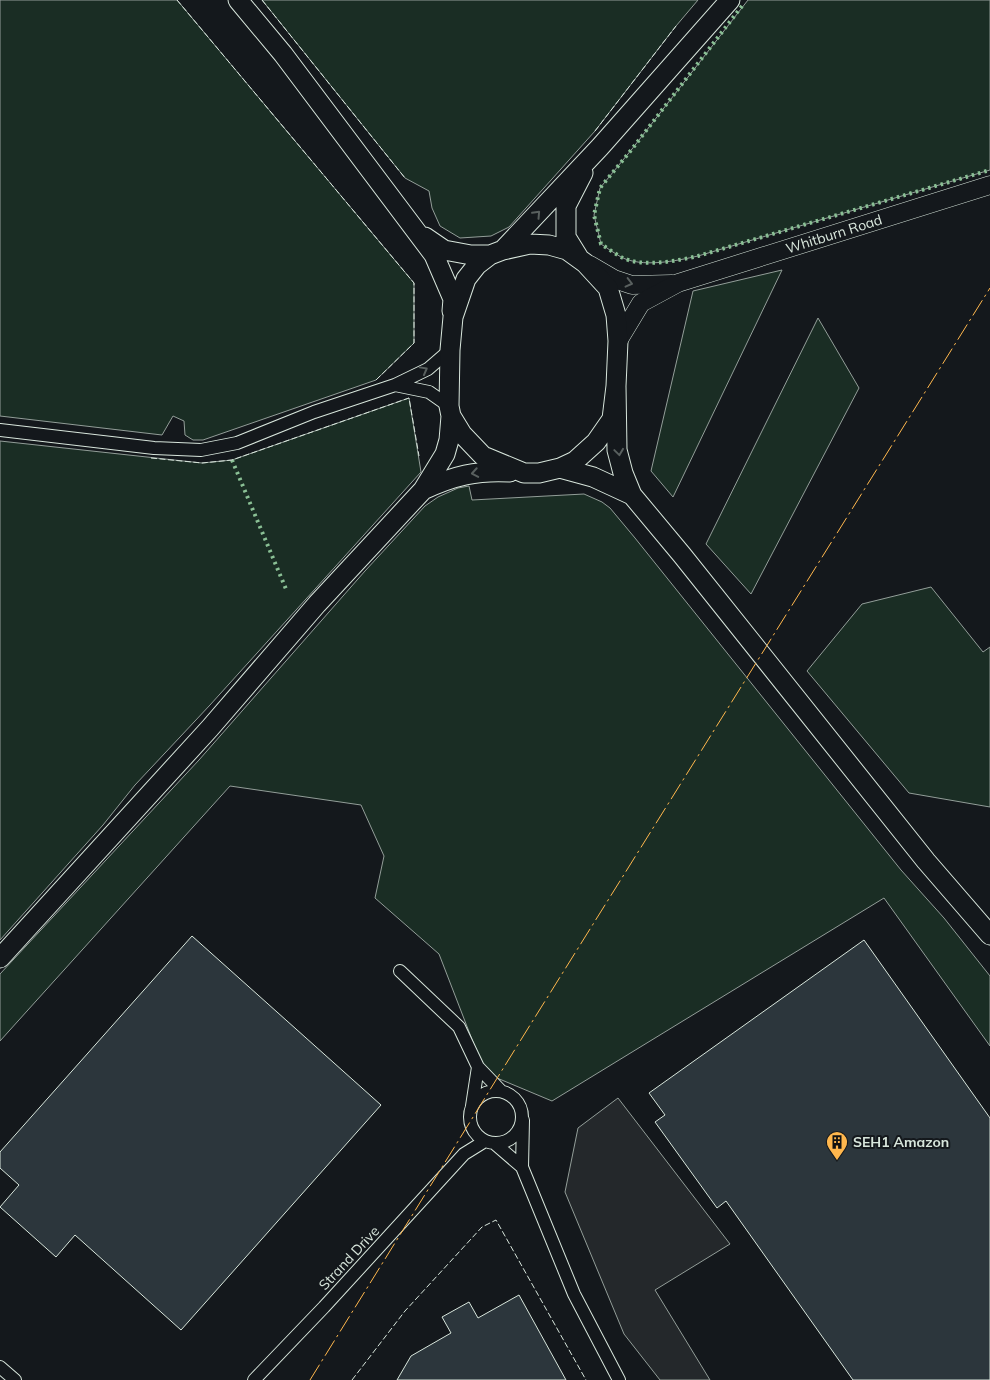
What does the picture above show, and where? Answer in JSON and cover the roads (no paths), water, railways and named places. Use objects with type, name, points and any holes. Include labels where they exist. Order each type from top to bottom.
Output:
[{"type":"main road","points":[[238,0],[283,54],[434,255],[453,299],[451,341]]},
{"type":"main road","points":[[0,958],[210,728],[317,604],[423,490],[445,454],[450,432],[452,317],[466,279],[477,265],[497,252],[600,147],[730,0]]},
{"type":"main road","points":[[600,147],[578,182],[566,206],[566,237],[582,261],[608,288],[616,315],[618,340],[616,386],[617,450],[622,473],[632,495],[926,861],[990,935]]},
{"type":"main road","name":"Whitburn Road","points":[[618,340],[641,303],[678,283],[990,185]]},
{"type":"main road","points":[[414,230],[444,250],[471,255],[497,252],[530,244],[549,245],[566,250],[582,261]]},
{"type":"main road","name":"Whitburn Road","points":[[582,261],[632,285],[678,283]]},
{"type":"main road","points":[[423,490],[447,479],[477,472],[491,470],[539,473],[560,468],[575,461],[596,442],[612,419],[616,386]]},
{"type":"main road","points":[[450,411],[462,434],[483,456],[524,473]]},
{"type":"main road","points":[[560,468],[593,476],[632,495]]},
{"type":"street","points":[[0,430],[154,448],[201,450],[237,443],[314,412],[394,386],[428,369],[451,341]]},
{"type":"street","points":[[394,386],[429,392],[450,411]]},
{"type":"street","points":[[400,971],[458,1027],[478,1067],[501,1091]]},
{"type":"street","points":[[478,1067],[470,1119],[471,1125],[479,1137],[490,1142],[522,1167]]},
{"type":"street","points":[[472,1106],[484,1093],[492,1090],[509,1094],[520,1105],[523,1120],[522,1167],[574,1294],[618,1380]]},
{"type":"street","points":[[490,1142],[510,1140],[516,1135],[523,1120]]},
{"type":"street","name":"Strand Drive","points":[[464,1154],[471,1125]]},
{"type":"street","name":"Strand Drive","points":[[254,1380],[331,1300],[464,1154],[490,1142]]},
{"type":"street","points":[[0,1367],[15,1380]]},
{"type":"place","name":"SEH1 Amazon","points":[[837,1161]]}]
